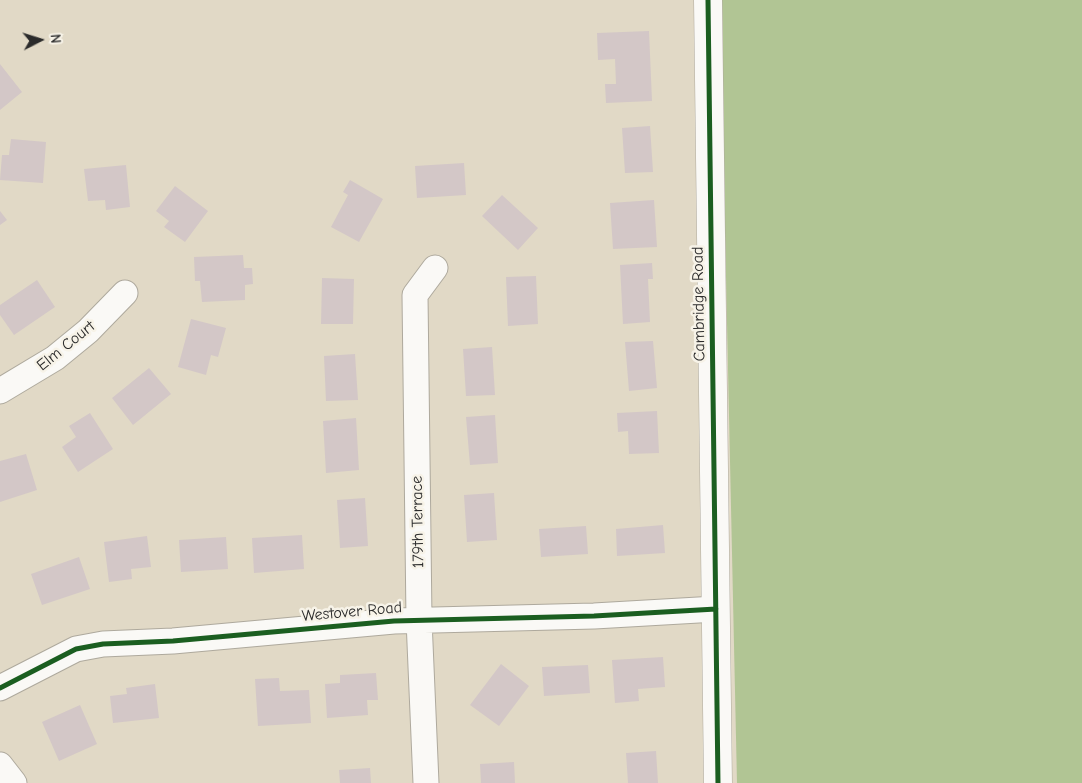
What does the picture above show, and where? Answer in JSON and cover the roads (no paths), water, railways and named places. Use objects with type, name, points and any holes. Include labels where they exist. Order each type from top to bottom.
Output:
[{"type":"street","name":"Cambridge Road","points":[[708,0],[718,783]]},
{"type":"street","name":"179th Terrace","points":[[426,783],[420,620],[415,295],[435,268]]},
{"type":"street","name":"Elm Court","points":[[0,391],[55,358],[88,331],[125,293]]},
{"type":"street","name":"Westover Road","points":[[0,688],[76,648],[103,644],[420,620],[594,616],[716,609]]},
{"type":"street","points":[[0,765],[14,783]]}]
